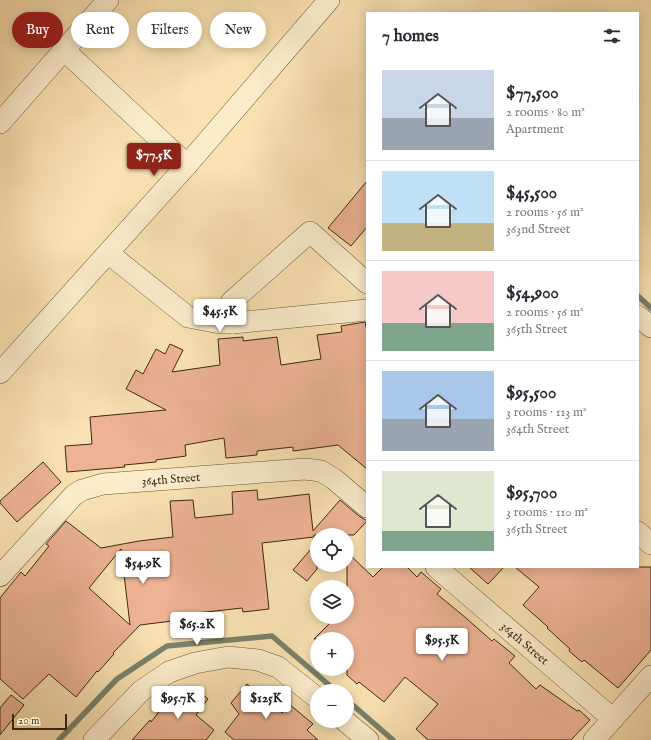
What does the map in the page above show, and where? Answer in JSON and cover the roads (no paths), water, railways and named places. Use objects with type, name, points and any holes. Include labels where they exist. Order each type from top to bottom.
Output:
[{"type":"street","points":[[0,123],[108,0]]},
{"type":"street","points":[[0,373],[187,165],[329,0]]},
{"type":"street","points":[[64,50],[187,165]]},
{"type":"street","points":[[233,323],[230,311],[231,302],[310,232],[366,282]]},
{"type":"street","points":[[108,253],[188,317],[220,323],[233,323],[366,310]]},
{"type":"street","points":[[639,317],[651,327]]},
{"type":"street","name":"364th Street","points":[[0,576],[74,496],[82,490],[103,484],[305,469],[321,471],[334,479],[366,507]]},
{"type":"street","points":[[639,533],[651,544]]},
{"type":"street","name":"364th Street","points":[[437,568],[613,719]]},
{"type":"street","points":[[94,740],[141,690],[170,672],[196,663],[228,657],[258,660],[278,667],[310,692]]},
{"type":"street","points":[[594,740],[651,676]]},
{"type":"street","points":[[353,728],[368,740]]},
{"type":"waterway","points":[[639,297],[651,308]]},
{"type":"waterway","points":[[59,740],[117,679],[167,646],[272,636],[328,684]]},
{"type":"waterway","points":[[354,706],[393,740]]}]
